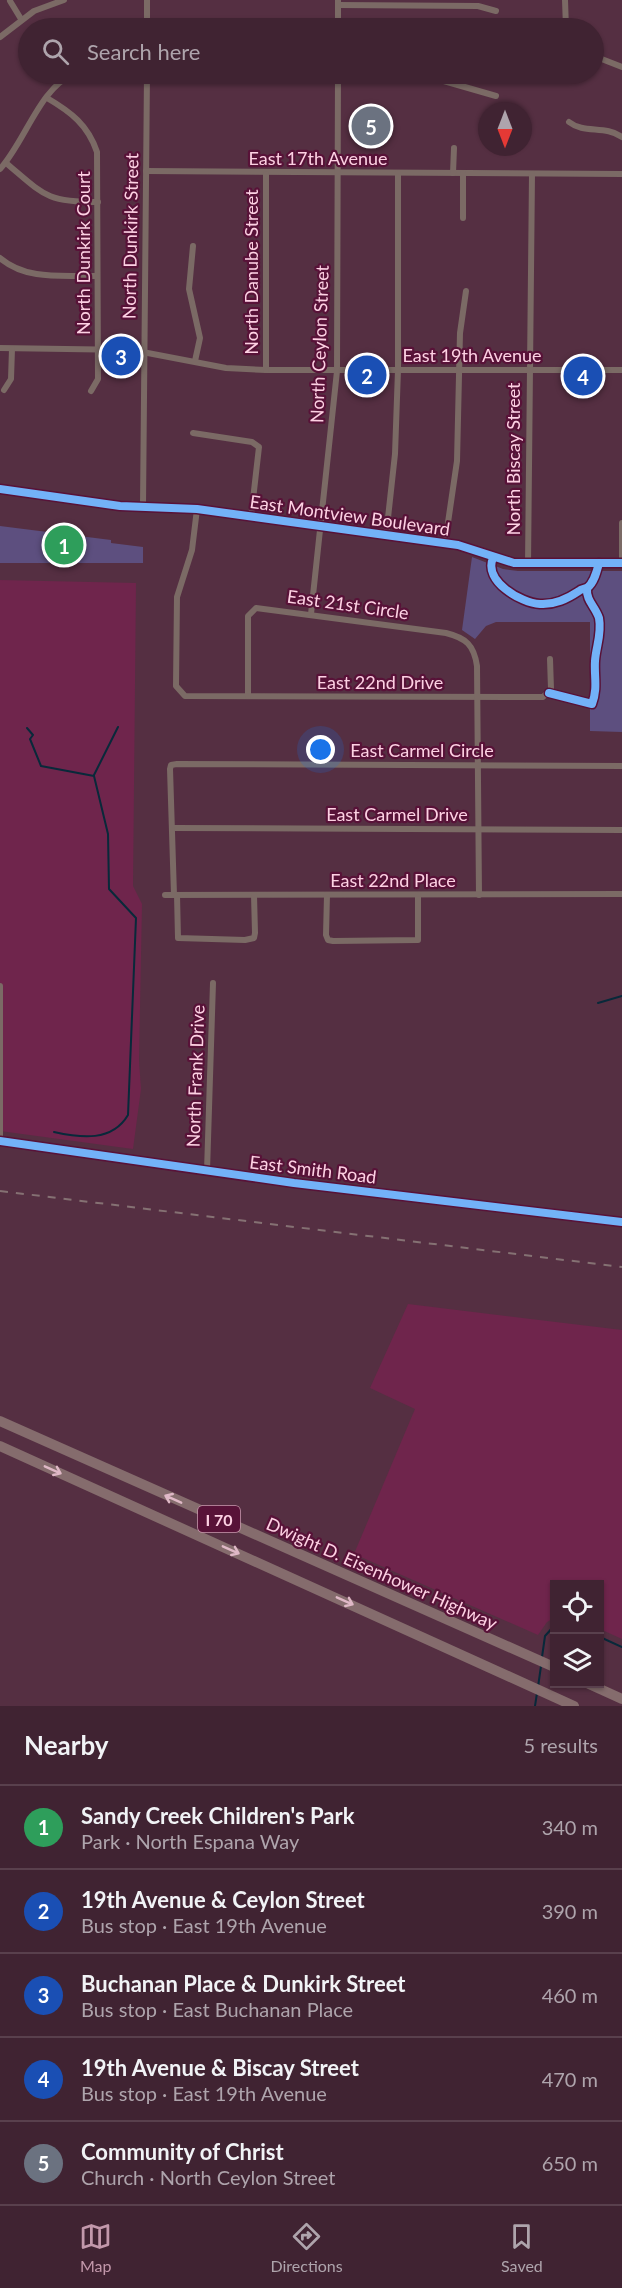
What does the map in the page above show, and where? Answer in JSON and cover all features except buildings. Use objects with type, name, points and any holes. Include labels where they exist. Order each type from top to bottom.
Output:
[{"type":"highway","name":"Dwight D. Eisenhower Highway","points":[[0,1421],[550,1665]]},
{"type":"highway","name":"I 70","points":[[0,1446],[574,1706]]},
{"type":"highway","points":[[604,1685],[622,1692]]},
{"type":"highway","points":[[599,1688],[622,1699]]},
{"type":"highway","points":[[549,1696],[566,1706]]},
{"type":"street","points":[[23,18],[48,4],[64,0]]},
{"type":"street","points":[[147,0],[147,18]]},
{"type":"street","points":[[565,0],[566,18]]},
{"type":"street","points":[[9,2],[20,18]]},
{"type":"street","points":[[338,3],[478,6],[496,11]]},
{"type":"street","points":[[0,37],[18,22]]},
{"type":"street","points":[[604,61],[622,67]]},
{"type":"street","points":[[0,169],[57,84]]},
{"type":"street","name":"North Dunkirk Street","points":[[143,506],[147,84]]},
{"type":"street","name":"North Ceylon Street","points":[[311,614],[337,371],[338,84]]},
{"type":"street","points":[[459,84],[496,96]]},
{"type":"street","name":"North Dunkirk Court","points":[[47,99],[78,119],[93,141],[98,165],[98,379],[92,391]]},
{"type":"street","points":[[569,122],[576,128],[605,129],[622,137]]},
{"type":"street","points":[[453,173],[454,148]]},
{"type":"street","points":[[6,163],[51,198],[67,202],[98,202]]},
{"type":"street","name":"East 17th Avenue","points":[[146,171],[266,174],[622,174]]},
{"type":"street","points":[[386,536],[395,453],[398,370],[398,173]]},
{"type":"street","points":[[463,173],[463,218]]},
{"type":"street","name":"North Danube Street","points":[[266,174],[266,370]]},
{"type":"street","name":"North Biscay Street","points":[[528,564],[528,369],[532,174]]},
{"type":"street","points":[[193,246],[189,289],[200,339],[195,361]]},
{"type":"street","points":[[0,258],[15,269],[28,274],[97,276]]},
{"type":"street","points":[[445,543],[457,461],[460,333],[465,291]]},
{"type":"street","name":"East 19th Avenue","points":[[0,348],[144,351],[226,368],[266,370],[622,370]]},
{"type":"street","points":[[4,390],[11,378],[12,349]]},
{"type":"street","points":[[193,433],[252,442],[259,447],[251,517]]},
{"type":"street","name":"East Montview Boulevard","points":[[0,489],[143,506],[197,509],[445,543],[464,546],[502,561],[528,564],[622,563]]},
{"type":"street","name":"East 22nd Drive","points":[[197,509],[192,550],[177,597],[177,690],[185,696],[477,697],[547,695],[551,689],[550,659]]},
{"type":"street","points":[[622,523],[622,563]]},
{"type":"street","name":"East 21st Circle","points":[[248,696],[248,616],[258,607],[446,633],[463,638],[470,644],[476,656],[479,895]]},
{"type":"street","name":"East Carmel Circle","points":[[254,895],[254,938],[245,940],[178,938],[171,765],[622,766]]},
{"type":"street","name":"East Carmel Drive","points":[[173,828],[622,830]]},
{"type":"street","name":"East 22nd Place","points":[[165,895],[622,894]]},
{"type":"street","points":[[327,895],[326,935],[328,940],[333,941],[418,940],[418,895]]},
{"type":"street","name":"North Frank Drive","points":[[207,1171],[213,983]]},
{"type":"street","points":[[0,986],[0,1136]]},
{"type":"street","name":"East Smith Road","points":[[0,1141],[207,1171],[622,1222]]},
{"type":"shaded area","points":[[0,526],[111,540],[111,543],[143,547],[143,563],[0,563]]},
{"type":"shaded area","points":[[472,557],[503,569],[518,571],[622,571],[622,732],[590,731],[590,622],[496,622],[486,626],[475,639],[462,630]]},
{"type":"shaded area","points":[[0,580],[136,583],[133,886],[142,904],[139,1061],[141,1089],[133,1149],[0,1131]]},
{"type":"shaded area","points":[[408,1304],[622,1330],[622,1639],[604,1631],[604,1580],[550,1580],[550,1620],[538,1635],[354,1554],[415,1409],[370,1388]]},
{"type":"waterway","points":[[94,775],[118,727]]},
{"type":"waterway","points":[[27,728],[33,735],[30,739],[41,766],[94,776],[108,834],[109,889],[136,918],[128,1115],[121,1124],[105,1134],[75,1136],[54,1132]]},
{"type":"waterway","points":[[598,1003],[622,996]]},
{"type":"waterway","points":[[542,1657],[545,1636],[550,1630]]},
{"type":"waterway","points":[[604,1639],[622,1647]]},
{"type":"waterway","points":[[538,1687],[541,1666]]},
{"type":"waterway","points":[[535,1706],[537,1693]]},
{"type":"railway","points":[[0,1191],[622,1267]]},
{"type":"cycle path","points":[[0,489],[120,506],[197,509],[458,545],[514,563],[622,563]]},
{"type":"cycle path","points":[[493,558],[491,567],[498,582],[523,600],[540,604],[561,601],[587,588],[593,580],[599,563]]},
{"type":"cycle path","points":[[549,693],[592,704],[595,693],[595,661],[600,624],[589,600],[587,588]]},
{"type":"cycle path","points":[[0,1141],[294,1183],[622,1222]]},
{"type":"place","name":"Community of Christ","points":[[371,126]]},
{"type":"place","name":"Buchanan Place & Dunkirk Street","points":[[121,356]]},
{"type":"place","name":"19th Avenue & Ceylon Street","points":[[367,375]]},
{"type":"place","name":"19th Avenue & Biscay Street","points":[[583,376]]},
{"type":"place","name":"Sandy Creek Children's Park","points":[[64,545]]}]
